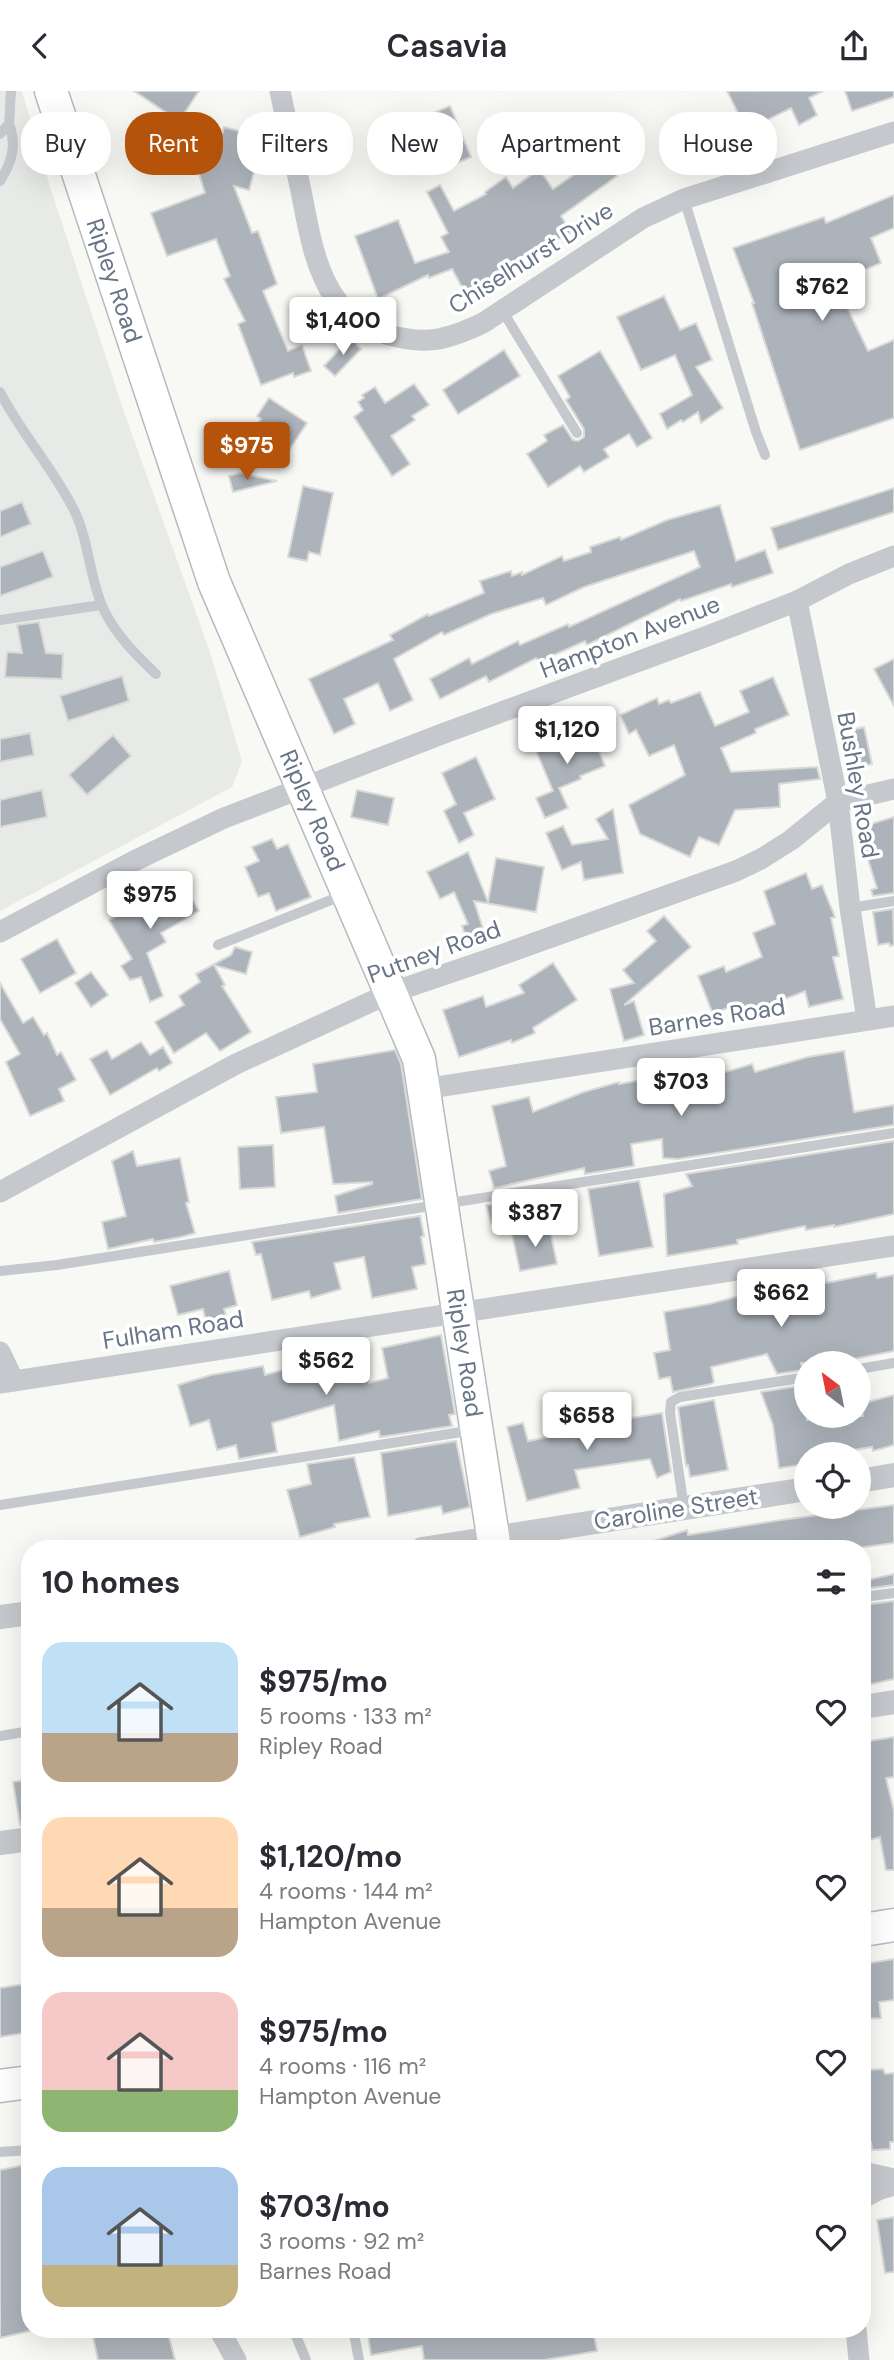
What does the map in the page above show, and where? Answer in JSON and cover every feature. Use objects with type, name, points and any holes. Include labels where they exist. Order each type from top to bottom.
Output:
[{"type":"main road","name":"Ripley Road","points":[[51,91],[214,582],[419,1059],[494,1540]]},
{"type":"main road","points":[[871,1929],[894,1925]]},
{"type":"main road","points":[[871,1947],[894,1944]]},
{"type":"main road","points":[[0,2068],[21,2065]]},
{"type":"main road","points":[[0,2086],[21,2083]]},
{"type":"street","name":"Chiselhurst Drive","points":[[280,91],[308,226],[327,285],[335,299],[350,315],[370,330],[404,341],[428,342],[456,336],[502,310],[643,218],[684,199],[894,132]]},
{"type":"street","name":"Hampton Avenue","points":[[0,932],[200,828],[797,601],[849,574],[894,556]]},
{"type":"street","name":"Bushley Road","points":[[797,601],[838,802],[867,1020]]},
{"type":"street","name":"Putney Road","points":[[0,1192],[236,1064],[390,993],[736,871],[791,840],[838,802],[894,789]]},
{"type":"street","name":"Barnes Road","points":[[425,1089],[894,1016]]},
{"type":"street","name":"Fulham Road","points":[[7,1382],[894,1246]]},
{"type":"street","points":[[0,1352],[7,1382]]},
{"type":"street","points":[[871,1479],[894,1475]]},
{"type":"street","name":"Caroline Street","points":[[510,1540],[794,1491]]},
{"type":"street","points":[[0,1617],[21,1614]]},
{"type":"street","points":[[871,1706],[894,1702]]},
{"type":"street","points":[[0,1843],[21,1840]]},
{"type":"street","points":[[871,2174],[894,2179]]},
{"type":"street","points":[[871,2194],[894,2185]]},
{"type":"street","points":[[224,2338],[236,2360]]},
{"type":"street","points":[[857,2338],[859,2360]]},
{"type":"lane","points":[[0,181],[14,151],[9,124],[10,91]]},
{"type":"lane","points":[[0,134],[9,124]]},
{"type":"lane","points":[[684,199],[765,455]]},
{"type":"lane","points":[[502,310],[577,433]]},
{"type":"lane","points":[[0,392],[3,405],[56,476],[76,513],[101,605],[120,637],[156,674]]},
{"type":"lane","points":[[0,620],[101,605]]},
{"type":"lane","points":[[218,945],[348,893]]},
{"type":"lane","points":[[850,908],[894,901]]},
{"type":"lane","points":[[0,1271],[57,1265],[894,1133]]},
{"type":"lane","points":[[872,1367],[894,1363]]},
{"type":"lane","points":[[684,1508],[670,1413],[671,1402],[680,1397],[794,1379]]},
{"type":"lane","points":[[0,1505],[476,1430]]},
{"type":"lane","points":[[871,1596],[894,1593]]},
{"type":"lane","points":[[0,1736],[21,1732]]},
{"type":"lane","points":[[0,2152],[21,2151]]},
{"type":"lane","points":[[297,2338],[306,2360]]},
{"type":"lane","points":[[355,2338],[359,2360]]},
{"type":"shaded area","points":[[0,91],[22,91],[28,112],[21,112],[21,175],[47,175],[124,412],[211,655],[242,762],[232,787],[0,911]]},
{"type":"building","points":[[134,91],[199,91],[185,112],[166,112]]},
{"type":"building","points":[[727,91],[823,91],[809,98],[817,115],[799,125],[791,108],[777,115],[777,112],[738,112]]},
{"type":"building","points":[[845,91],[894,91],[894,97],[852,111]]},
{"type":"building","points":[[450,106],[452,112],[436,112]]},
{"type":"building","points":[[224,127],[237,130],[237,175],[253,175],[249,190],[234,186],[252,233],[258,231],[277,284],[263,291],[288,351],[302,345],[311,371],[294,377],[293,373],[261,385],[238,324],[245,321],[224,279],[230,276],[216,239],[167,256],[151,213],[205,193],[199,175],[223,175]]},
{"type":"building","points":[[463,138],[471,157],[463,160]]},
{"type":"building","points":[[531,175],[543,175],[553,189],[573,175],[617,176],[561,216],[571,232],[546,247],[549,252],[467,296],[452,269],[429,278],[428,275],[378,299],[355,236],[398,220],[415,263],[449,252],[441,237],[448,233],[427,192],[440,185],[454,211],[486,194],[485,192],[506,177],[513,188]]},
{"type":"building","points":[[894,195],[894,228],[871,238],[881,263],[843,279],[855,304],[847,307],[868,351],[894,340],[894,418],[800,450],[754,303],[733,248],[824,217],[826,223]]},
{"type":"building","points":[[664,296],[680,330],[696,323],[712,360],[696,367],[723,408],[701,423],[698,412],[667,429],[660,414],[692,395],[675,355],[641,370],[617,317]]},
{"type":"building","points":[[350,338],[361,349],[335,376],[324,366]]},
{"type":"building","points":[[504,350],[520,376],[458,414],[443,390]]},
{"type":"building","points":[[600,351],[652,438],[637,447],[629,434],[604,449],[609,457],[584,472],[580,466],[548,487],[527,454],[547,441],[544,435],[563,425],[573,440],[578,441],[584,437],[584,429],[566,400],[570,397],[558,376]]},
{"type":"building","points":[[414,384],[429,405],[412,416],[415,420],[391,436],[410,464],[392,476],[354,417],[363,410],[358,402],[364,398],[362,395],[375,387],[385,403]]},
{"type":"building","points":[[269,398],[307,423],[283,459],[249,437],[261,419],[257,416]]},
{"type":"building","points":[[240,473],[277,481],[233,492],[229,476]]},
{"type":"building","points":[[303,486],[333,493],[320,555],[309,552],[307,561],[288,557]]},
{"type":"building","points":[[894,488],[894,512],[778,550],[771,528]]},
{"type":"building","points":[[22,502],[31,524],[0,537],[0,511]]},
{"type":"building","points":[[720,505],[736,561],[765,550],[773,573],[732,587],[731,584],[681,601],[680,599],[587,645],[585,641],[538,662],[536,658],[489,682],[486,676],[440,699],[430,679],[469,658],[472,664],[518,641],[520,645],[568,624],[569,627],[700,567],[694,551],[584,587],[546,605],[543,598],[491,614],[444,635],[442,632],[394,659],[413,700],[390,711],[378,683],[344,699],[355,724],[334,734],[309,679],[393,640],[390,635],[428,614],[429,616],[484,593],[480,581],[511,571],[512,576],[522,572],[522,575],[562,556],[564,561],[591,552],[590,547],[620,537],[621,540],[667,520]]},
{"type":"building","points":[[43,551],[53,577],[0,596],[0,567]]},
{"type":"building","points":[[39,622],[46,653],[63,654],[62,679],[5,677],[7,652],[22,653],[17,625]]},
{"type":"building","points":[[894,659],[894,706],[874,669]]},
{"type":"building","points":[[122,676],[129,701],[68,721],[60,696]]},
{"type":"building","points":[[773,677],[789,715],[755,729],[756,733],[721,748],[731,772],[817,767],[820,779],[779,784],[780,807],[735,810],[719,845],[699,837],[690,857],[640,834],[629,805],[685,775],[674,745],[649,756],[636,730],[629,734],[620,715],[657,698],[659,704],[669,700],[671,703],[700,692],[715,726],[749,712],[740,691]]},
{"type":"building","points":[[589,726],[605,766],[559,788],[568,808],[545,818],[536,798],[553,791],[535,748]]},
{"type":"building","points":[[864,727],[872,764],[851,769],[843,732]]},
{"type":"building","points":[[30,733],[34,755],[0,762],[0,739]]},
{"type":"building","points":[[113,735],[131,756],[87,795],[69,775]]},
{"type":"building","points":[[476,757],[495,799],[464,813],[474,835],[459,843],[444,811],[456,804],[442,773]]},
{"type":"building","points":[[42,790],[47,817],[0,827],[0,800]]},
{"type":"building","points":[[357,790],[394,798],[388,825],[351,817]]},
{"type":"building","points":[[613,809],[623,873],[584,880],[581,862],[562,870],[546,833],[563,826],[572,845],[608,839],[596,819]]},
{"type":"building","points":[[894,817],[894,893],[873,896],[871,890],[877,888],[858,828]]},
{"type":"building","points":[[272,839],[277,849],[288,844],[311,897],[276,911],[269,893],[258,897],[245,867],[259,861],[252,847]]},
{"type":"building","points":[[468,852],[488,902],[496,858],[544,867],[536,912],[474,901],[487,941],[477,945],[475,941],[468,944],[462,926],[468,924],[454,892],[440,899],[427,872]]},
{"type":"building","points":[[806,873],[812,889],[822,885],[835,917],[831,918],[839,956],[833,957],[843,999],[809,1007],[805,991],[739,1017],[734,1005],[713,1014],[698,976],[724,966],[726,972],[762,957],[753,933],[775,924],[764,891]]},
{"type":"building","points":[[174,881],[185,899],[190,896],[199,911],[161,933],[166,942],[147,953],[163,996],[150,1002],[141,977],[130,980],[121,966],[132,959],[109,920]]},
{"type":"building","points":[[893,909],[894,945],[878,945],[873,912]]},
{"type":"building","points":[[664,916],[691,947],[624,1005],[634,1001],[644,1035],[624,1041],[610,989],[634,983],[623,970],[656,941],[647,931]]},
{"type":"building","points":[[57,939],[76,973],[40,993],[21,959]]},
{"type":"building","points":[[235,947],[252,952],[246,974],[214,965],[225,985],[222,986],[251,1032],[220,1051],[206,1033],[174,1053],[155,1022],[184,1005],[179,996],[200,982],[196,974],[231,955]]},
{"type":"building","points":[[553,963],[577,1000],[533,1028],[535,1033],[512,1043],[511,1040],[459,1057],[443,1010],[483,996],[486,1007],[524,993],[519,985]]},
{"type":"building","points":[[91,972],[108,995],[91,1007],[75,983]]},
{"type":"building","points":[[0,983],[23,1023],[33,1017],[44,1035],[47,1033],[57,1055],[61,1052],[76,1080],[59,1089],[64,1101],[30,1116],[6,1062],[20,1054],[0,1019]]},
{"type":"building","points":[[141,1042],[150,1055],[163,1047],[172,1063],[159,1071],[157,1068],[110,1095],[90,1059],[107,1050],[112,1059]]},
{"type":"building","points":[[395,1050],[401,1064],[422,1199],[338,1213],[335,1196],[372,1182],[333,1184],[324,1127],[281,1133],[276,1097],[317,1092],[313,1064]]},
{"type":"building","points":[[844,1051],[854,1112],[894,1105],[894,1125],[678,1159],[663,1158],[662,1139],[631,1144],[634,1166],[585,1174],[584,1168],[494,1188],[489,1171],[506,1166],[492,1106],[529,1097],[533,1112],[619,1082],[664,1076],[666,1086],[752,1064],[755,1072],[808,1057]]},
{"type":"building","points":[[894,1141],[894,1214],[834,1227],[806,1230],[805,1226],[737,1240],[738,1244],[667,1256],[664,1194],[692,1186],[686,1174]]},
{"type":"building","points":[[273,1145],[275,1187],[240,1189],[238,1147]]},
{"type":"building","points":[[133,1151],[137,1166],[180,1158],[189,1202],[186,1203],[195,1233],[108,1249],[102,1222],[126,1216],[112,1161]]},
{"type":"building","points":[[639,1181],[653,1247],[599,1256],[588,1189]]},
{"type":"building","points":[[504,1203],[508,1219],[491,1223],[486,1205]]},
{"type":"building","points":[[420,1216],[426,1264],[412,1267],[417,1289],[372,1298],[364,1257],[334,1263],[341,1289],[311,1298],[309,1291],[272,1300],[261,1254],[256,1255],[252,1242]]},
{"type":"building","points":[[549,1226],[557,1264],[520,1271],[512,1234]]},
{"type":"building","points":[[229,1271],[237,1305],[224,1309],[226,1316],[206,1321],[203,1309],[178,1315],[170,1286]]},
{"type":"building","points":[[876,1273],[877,1278],[894,1275],[894,1351],[872,1355],[872,1351],[794,1351],[794,1371],[777,1374],[767,1354],[711,1367],[714,1382],[711,1384],[673,1392],[670,1377],[659,1379],[654,1353],[670,1350],[664,1312],[709,1304],[750,1293],[749,1290],[790,1283],[791,1290]]},
{"type":"building","points":[[441,1335],[455,1414],[449,1415],[452,1426],[380,1437],[379,1431],[339,1441],[334,1405],[272,1423],[277,1452],[239,1459],[236,1445],[217,1450],[209,1420],[190,1426],[178,1385],[211,1375],[263,1366],[265,1375],[315,1361],[315,1358],[349,1352],[360,1352],[369,1383],[388,1378],[382,1348]]},
{"type":"building","points":[[794,1387],[794,1428],[872,1428],[872,1401],[894,1395],[894,1445],[873,1451],[871,1442],[794,1442],[794,1466],[779,1468],[773,1425],[761,1392]]},
{"type":"building","points":[[714,1400],[728,1470],[690,1477],[678,1407]]},
{"type":"building","points":[[662,1413],[671,1472],[657,1478],[650,1459],[575,1470],[580,1488],[527,1501],[507,1427],[523,1423],[528,1441],[563,1434],[563,1429]]},
{"type":"building","points":[[456,1441],[470,1507],[443,1514],[441,1506],[388,1516],[381,1453]]},
{"type":"building","points":[[354,1457],[370,1517],[334,1524],[335,1527],[300,1537],[287,1490],[311,1484],[307,1464]]},
{"type":"building","points":[[894,1505],[894,1543],[871,1546],[871,1540],[657,1540],[687,1530],[688,1535],[794,1518],[871,1519],[871,1508]]},
{"type":"building","points":[[894,1574],[894,1585],[871,1588],[871,1579]]},
{"type":"building","points":[[894,1601],[894,1679],[871,1684],[871,1604]]},
{"type":"building","points":[[894,1737],[894,1777],[886,1778],[894,1811],[894,1870],[886,1870],[880,1837],[871,1840],[871,1741]]},
{"type":"building","points":[[21,1781],[21,1825],[20,1825],[13,1782]]},
{"type":"building","points":[[894,1959],[894,2000],[879,2002],[881,2018],[871,2019],[871,1963]]},
{"type":"building","points":[[21,1984],[21,2034],[0,2037],[0,1988]]},
{"type":"building","points":[[883,2069],[885,2074],[894,2073],[894,2142],[890,2142],[890,2149],[872,2150],[871,2070]]},
{"type":"building","points":[[21,2166],[21,2333],[0,2338],[0,2170]]},
{"type":"building","points":[[894,2217],[894,2272],[885,2273],[877,2220]]},
{"type":"building","points":[[93,2338],[169,2338],[175,2360],[98,2360]]},
{"type":"building","points":[[368,2338],[595,2338],[597,2351],[544,2360],[424,2360],[422,2346],[371,2355]]}]
